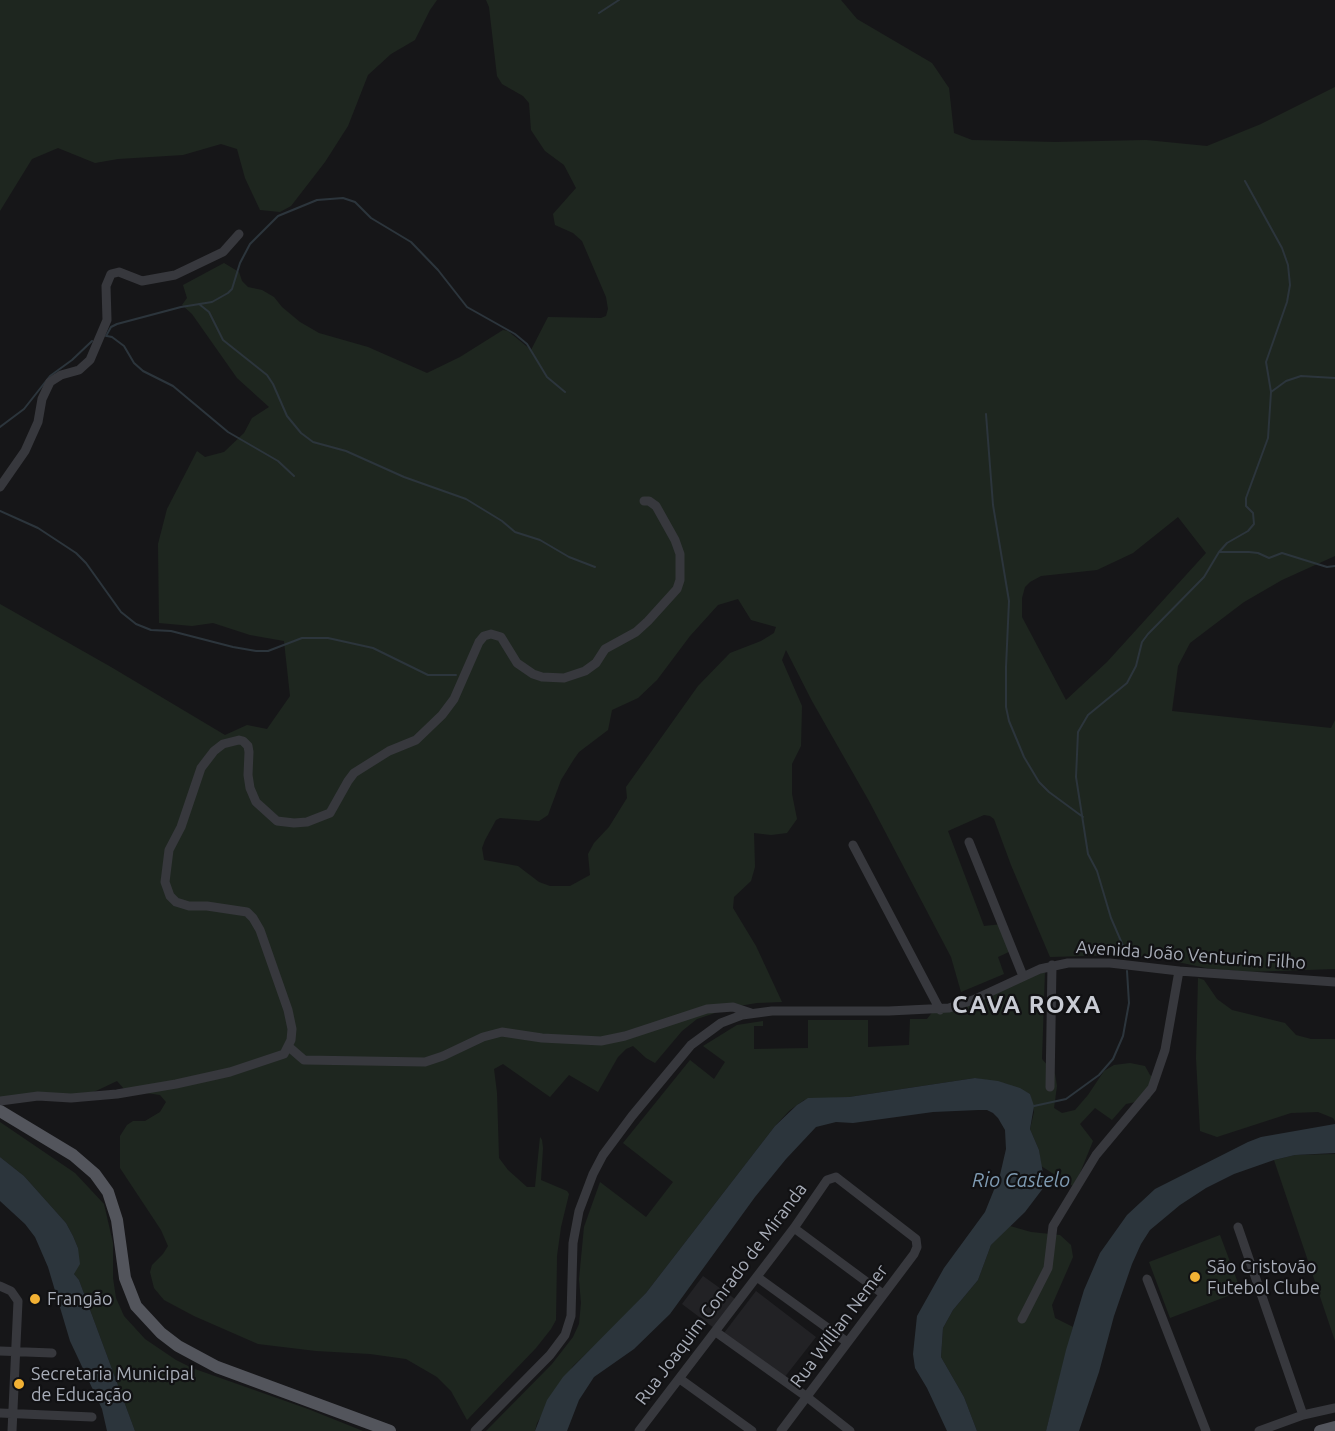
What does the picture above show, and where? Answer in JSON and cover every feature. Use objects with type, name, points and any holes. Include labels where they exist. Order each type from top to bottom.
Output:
[{"type":"main road","points":[[0,1110],[73,1155],[95,1174],[108,1192],[117,1220],[125,1278],[136,1306],[161,1333],[178,1346],[217,1367],[390,1431]]},
{"type":"main road","points":[[356,1419],[373,1431]]},
{"type":"main road","points":[[1320,1431],[1335,1427]]},
{"type":"street","points":[[0,487],[25,451],[38,422],[42,399],[50,382],[61,375],[79,370],[90,360],[107,320],[106,286],[111,274],[119,272],[142,281],[175,275],[223,252],[238,234]]},
{"type":"street","points":[[0,1101],[38,1096],[71,1098],[117,1094],[220,1075],[284,1054],[289,1047],[292,1029],[288,1010],[260,930],[253,918],[247,912],[207,906],[189,906],[176,902],[170,896],[165,882],[169,850],[181,827],[201,768],[214,751],[224,744],[243,741],[248,746],[250,788],[256,802],[277,821],[294,824],[307,822],[330,813],[354,773],[389,752],[416,740],[442,715],[454,699],[479,642],[484,636],[496,634],[501,637],[517,663],[533,674],[564,678],[585,671],[596,663],[605,649],[636,632],[677,589],[680,580],[680,554],[675,540],[656,506],[650,501],[644,501]]},
{"type":"street","points":[[969,842],[1023,976]]},
{"type":"street","points":[[853,845],[940,1010]]},
{"type":"street","name":"Avenida João Venturim Filho","points":[[474,1430],[550,1355],[565,1335],[571,1316],[573,1243],[579,1212],[592,1174],[603,1155],[652,1091],[696,1041],[721,1023],[751,1013],[802,1010],[940,1010],[973,1000],[1052,965],[1095,962],[1179,971],[1335,982]]},
{"type":"street","points":[[1050,1087],[1052,965]]},
{"type":"street","points":[[1022,1319],[1048,1268],[1053,1226],[1096,1155],[1152,1088],[1166,1050],[1179,971]]},
{"type":"street","points":[[289,1047],[304,1060],[425,1062],[483,1037],[502,1032],[581,1041],[601,1041],[625,1036],[707,1009],[733,1007],[751,1013]]},
{"type":"street","name":"Rua Joaquim Conrado de Miranda","points":[[639,1431],[794,1228],[829,1177],[836,1177],[916,1239]]},
{"type":"street","points":[[1238,1227],[1303,1416]]},
{"type":"street","points":[[794,1228],[883,1294]]},
{"type":"street","name":"Rua Willian Nemer","points":[[781,1431],[914,1254],[917,1247],[916,1239]]},
{"type":"street","points":[[757,1277],[847,1342]]},
{"type":"street","points":[[1147,1279],[1206,1431]]},
{"type":"street","points":[[0,1286],[11,1291],[18,1301],[12,1431]]},
{"type":"street","points":[[716,1332],[850,1431]]},
{"type":"street","points":[[0,1351],[52,1353]]},
{"type":"street","points":[[680,1379],[752,1431]]},
{"type":"street","points":[[1259,1431],[1335,1408]]},
{"type":"street","points":[[0,1413],[92,1417]]},
{"type":"shaded area","points":[[0,0],[437,0],[415,40],[391,54],[368,75],[348,126],[325,162],[291,206],[280,212],[260,210],[245,178],[237,149],[221,144],[183,155],[118,159],[95,163],[58,148],[32,159],[0,211]]},
{"type":"shaded area","points":[[486,0],[841,0],[857,19],[932,63],[949,88],[954,133],[972,140],[1055,142],[1146,140],[1207,146],[1261,124],[1335,87],[1335,556],[1282,580],[1244,602],[1190,643],[1178,666],[1172,711],[1331,728],[1335,720],[1335,969],[1247,972],[1206,968],[1154,957],[1119,955],[1050,957],[994,819],[984,815],[948,831],[984,926],[1003,924],[1013,950],[998,957],[1004,974],[961,992],[951,957],[786,650],[782,660],[802,706],[801,746],[792,764],[792,794],[797,819],[787,833],[771,835],[754,833],[755,867],[751,881],[734,897],[733,908],[756,946],[782,1002],[733,1007],[697,1019],[682,1031],[655,1063],[633,1046],[626,1049],[618,1057],[598,1092],[569,1075],[550,1097],[503,1064],[494,1069],[499,1158],[508,1170],[527,1187],[535,1187],[540,1137],[543,1148],[541,1180],[569,1194],[557,1256],[556,1320],[536,1348],[467,1420],[451,1391],[437,1377],[406,1359],[258,1344],[164,1300],[154,1288],[150,1272],[152,1265],[168,1246],[161,1230],[120,1168],[120,1136],[127,1125],[133,1121],[145,1121],[160,1112],[166,1102],[160,1095],[125,1090],[117,1081],[81,1098],[0,1099],[0,604],[225,735],[247,725],[267,729],[290,696],[284,641],[250,635],[213,623],[192,626],[159,623],[158,544],[167,509],[197,451],[205,457],[224,452],[244,433],[252,418],[269,407],[237,378],[192,314],[182,305],[187,298],[183,285],[224,263],[239,272],[242,281],[248,287],[262,290],[274,297],[300,322],[319,333],[368,347],[427,373],[460,357],[503,330],[508,331],[531,350],[548,317],[601,318],[606,316],[608,309],[606,297],[582,241],[573,233],[555,225],[553,214],[576,188],[564,165],[545,151],[531,130],[529,103],[523,96],[502,84],[497,76],[489,7]],"holes":[[[1178,517],[1206,553],[1107,662],[1066,700],[1022,617],[1022,598],[1025,587],[1041,576],[1097,570],[1133,553]],[[738,599],[751,620],[776,627],[774,633],[761,641],[730,653],[698,686],[626,787],[627,798],[609,827],[594,843],[588,854],[590,875],[570,886],[550,886],[539,882],[518,866],[484,860],[482,848],[496,820],[500,818],[539,821],[548,815],[561,780],[579,752],[608,730],[612,710],[638,698],[657,680],[690,636],[718,605]]]},
{"type":"shaded area","points":[[1045,970],[1042,1059],[1055,1074],[1057,1086],[1054,1108],[1062,1113],[1075,1110],[1104,1071],[1114,1065],[1130,1063],[1145,1066],[1156,1080],[1150,1099],[1126,1104],[1112,1120],[1095,1108],[1080,1124],[1093,1141],[1073,1186],[1041,1166],[1039,1150],[1030,1129],[1034,1112],[1030,1094],[1007,1084],[975,1078],[849,1097],[804,1100],[789,1111],[775,1126],[646,1293],[573,1366],[537,1423],[535,1431],[486,1431],[552,1364],[573,1337],[579,1324],[581,1303],[579,1279],[584,1227],[600,1182],[646,1217],[673,1182],[623,1143],[690,1060],[714,1079],[725,1062],[703,1046],[737,1025],[763,1021],[763,1026],[754,1026],[754,1049],[808,1048],[808,1020],[868,1020],[868,1047],[909,1045],[910,1019],[927,1019],[934,1010]]},
{"type":"shaded area","points":[[1198,978],[1204,980],[1217,999],[1232,1010],[1285,1023],[1296,1035],[1311,1039],[1335,1039],[1335,1121],[1318,1112],[1291,1113],[1217,1137],[1200,1131],[1196,1058]]},
{"type":"shaded area","points":[[0,1122],[75,1173],[104,1204],[113,1243],[113,1278],[116,1298],[124,1316],[145,1339],[192,1368],[363,1431],[135,1431],[79,1280],[74,1274],[78,1248],[73,1236],[66,1223],[24,1176],[0,1157]]},
{"type":"shaded area","points":[[1335,1154],[1335,1341],[1274,1160],[1295,1155]]},
{"type":"shaded area","points":[[1010,1226],[1031,1232],[1060,1235],[1071,1245],[1073,1257],[1052,1305],[1055,1318],[1073,1327],[1046,1431],[977,1431],[964,1397],[941,1357],[943,1328],[953,1310],[978,1280],[991,1245]]},
{"type":"shaded area","name":"São Cristovão Futebol Clube","points":[[1220,1235],[1241,1291],[1170,1318],[1149,1262]]},
{"type":"shaded area","points":[[703,1276],[735,1299],[714,1328],[682,1304]]},
{"type":"shaded area","points":[[756,1291],[816,1337],[784,1378],[724,1333]]},
{"type":"water","name":"Rio Castelo","points":[[975,1078],[998,1081],[1030,1094],[1034,1106],[1030,1129],[1039,1150],[1044,1179],[1044,1187],[1025,1212],[991,1245],[978,1280],[953,1310],[943,1328],[941,1357],[964,1397],[977,1431],[947,1431],[915,1368],[913,1354],[917,1316],[944,1268],[985,1212],[1000,1175],[1006,1149],[1005,1130],[998,1118],[987,1110],[933,1112],[853,1123],[836,1122],[816,1127],[755,1197],[670,1314],[634,1349],[594,1377],[579,1400],[567,1431],[535,1431],[547,1400],[563,1377],[646,1293],[775,1126],[797,1105],[808,1098],[849,1097]]},
{"type":"water","points":[[1335,1124],[1335,1153],[1295,1155],[1234,1174],[1180,1205],[1150,1230],[1132,1264],[1079,1431],[1046,1431],[1084,1290],[1100,1253],[1127,1215],[1155,1189],[1248,1142],[1261,1137]]},
{"type":"water","points":[[0,1157],[24,1176],[66,1223],[73,1236],[78,1248],[80,1264],[74,1274],[79,1280],[135,1431],[107,1431],[102,1409],[70,1341],[48,1267],[35,1237],[25,1224],[0,1201]]},
{"type":"waterway","points":[[599,13],[619,0]]},
{"type":"waterway","points":[[1125,958],[1124,948],[1111,918],[1097,871],[1088,854],[1076,777],[1078,732],[1088,715],[1127,683],[1136,666],[1142,642],[1148,634],[1204,577],[1227,543],[1248,531],[1254,524],[1253,513],[1246,506],[1246,498],[1268,438],[1271,392],[1266,362],[1287,302],[1290,285],[1288,265],[1282,248],[1245,181]]},
{"type":"waterway","points":[[106,336],[111,327],[117,324],[181,307],[212,302],[228,293],[232,289],[240,263],[250,244],[278,216],[317,200],[343,198],[355,202],[371,218],[411,242],[438,270],[467,307],[515,334],[527,344],[547,377],[565,392]]},
{"type":"waterway","points":[[199,304],[209,312],[223,340],[267,375],[287,416],[301,433],[313,442],[346,451],[404,477],[466,499],[502,521],[515,532],[540,540],[569,557],[595,567]]},
{"type":"waterway","points":[[107,336],[124,346],[134,363],[143,371],[173,386],[228,432],[278,461],[294,476]]},
{"type":"waterway","points":[[0,427],[24,409],[50,376],[92,341]]},
{"type":"waterway","points":[[1271,392],[1286,381],[1301,376],[1335,378]]},
{"type":"waterway","points":[[986,414],[993,505],[1009,601],[1006,667],[1006,707],[1009,721],[1024,757],[1039,782],[1083,817]]},
{"type":"waterway","points":[[0,511],[38,528],[76,553],[86,563],[121,612],[136,624],[151,630],[171,631],[256,651],[268,651],[302,638],[328,638],[373,648],[428,675],[456,675]]},
{"type":"waterway","points":[[1219,552],[1258,553],[1269,558],[1282,553],[1327,567],[1335,566]]},
{"type":"waterway","points":[[1034,1106],[1066,1099],[1099,1075],[1113,1059],[1123,1036],[1129,1003],[1127,971]]},
{"type":"place","name":"São Cristovão Futebol Clube","points":[[1195,1277]]},
{"type":"place","name":"Frangão","points":[[35,1299]]},
{"type":"place","name":"Secretaria Municipal de Educação","points":[[19,1384]]},
{"type":"district","name":"CAVA ROXA","points":[[1027,1005]]}]
